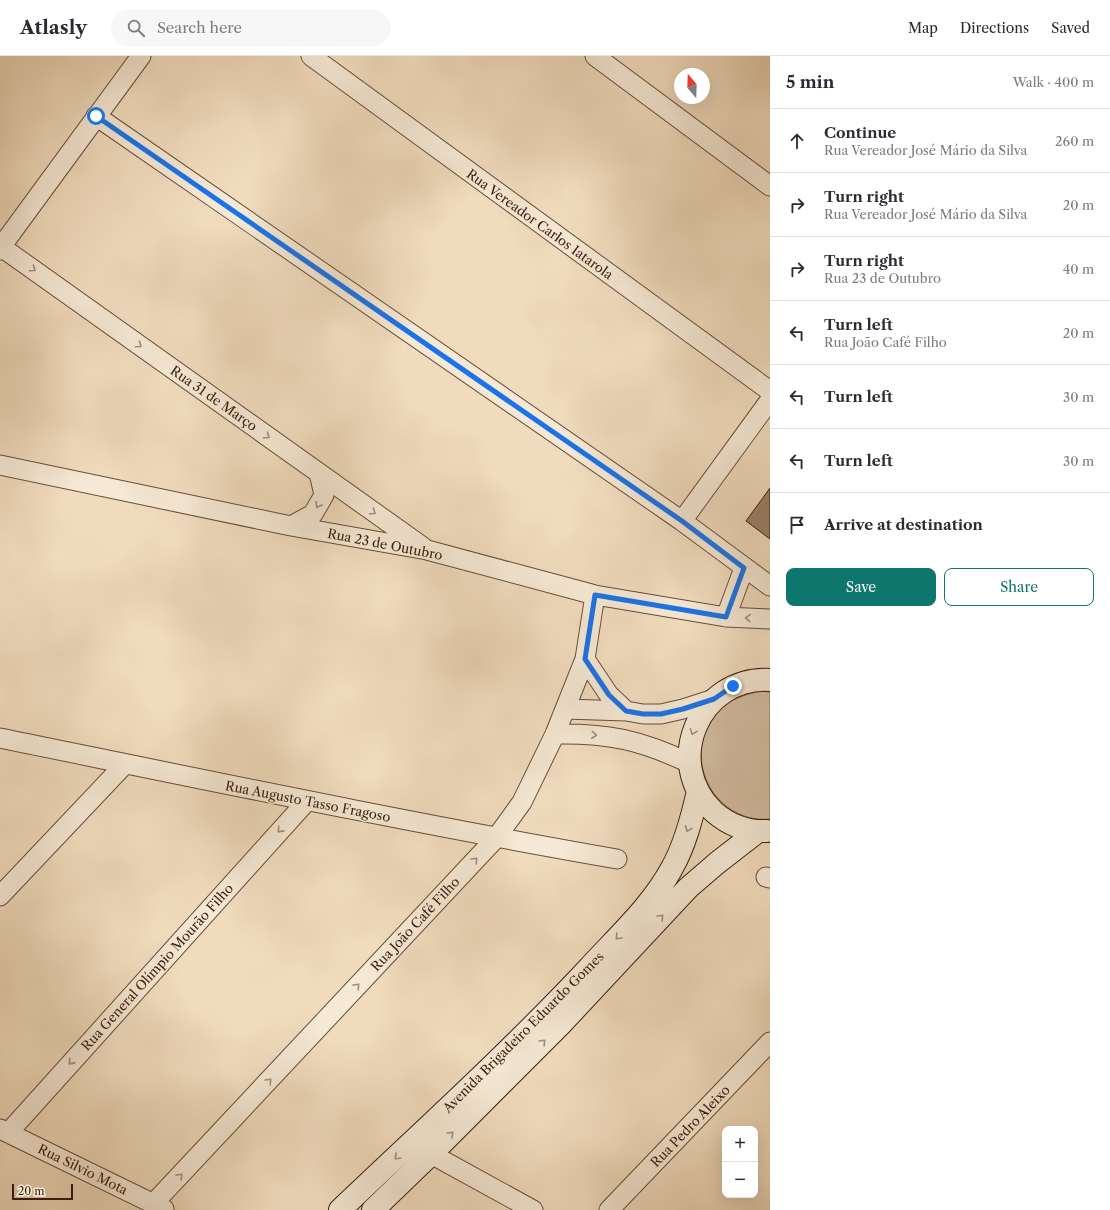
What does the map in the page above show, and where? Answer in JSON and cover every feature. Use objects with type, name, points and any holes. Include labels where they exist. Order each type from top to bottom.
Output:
[{"type":"main road","points":[[764,831],[738,827],[720,818],[706,804],[698,791],[692,778],[689,763],[691,739],[699,718],[714,699],[733,686],[758,679],[770,680]]},
{"type":"main road","name":"Avenida Brigadeiro Eduardo Gomes","points":[[340,1210],[549,1010],[650,902],[672,868],[683,843],[693,814],[698,791]]},
{"type":"main road","name":"Avenida Brigadeiro Eduardo Gomes","points":[[373,1210],[560,1025],[688,888],[717,863],[764,831]]},
{"type":"street","points":[[0,248],[141,56]]},
{"type":"street","name":"Rua Vereador Carlos Iatarola","points":[[311,56],[770,391]]},
{"type":"street","points":[[595,56],[769,182]]},
{"type":"street","points":[[96,116],[682,521],[770,586]]},
{"type":"street","name":"Rua 31 de Março","points":[[0,248],[427,550]]},
{"type":"street","points":[[682,521],[770,400]]},
{"type":"street","name":"Rua 23 de Outubro","points":[[0,465],[291,526],[427,550],[595,595],[726,617],[770,619]]},
{"type":"street","points":[[291,526],[313,514],[324,495],[319,473]]},
{"type":"street","points":[[726,617],[744,568]]},
{"type":"street","name":"Rua João Café Filho","points":[[159,1207],[496,838],[522,802],[555,734],[585,659],[595,595]]},
{"type":"street","points":[[585,659],[609,695],[626,711]]},
{"type":"street","points":[[565,709],[661,714],[714,699]]},
{"type":"street","points":[[555,734],[590,734],[610,736],[638,742],[664,751],[689,763]]},
{"type":"street","name":"Rua Augusto Tasso Fragoso","points":[[0,738],[306,801],[496,838],[617,859]]},
{"type":"street","points":[[0,896],[125,764]]},
{"type":"street","name":"Rua General Olímpio Mourão Filho","points":[[4,1131],[306,801]]},
{"type":"street","name":"Rua Pedro Aleixo","points":[[609,1210],[770,1042]]},
{"type":"street","name":"Rua Silvio Mota","points":[[4,1131],[159,1207]]},
{"type":"street","points":[[413,1141],[431,1154],[533,1210]]},
{"type":"shaded area","points":[[759,691],[770,692],[770,819],[749,817],[731,810],[717,797],[707,782],[702,764],[702,745],[708,726],[720,709],[733,700]]},
{"type":"building","points":[[770,488],[770,539],[746,521]]},
{"type":"route","points":[[96,116],[682,521],[744,568],[726,617],[595,595],[585,659],[609,695],[626,711],[643,714],[661,714],[683,709],[714,699],[733,686]]}]
